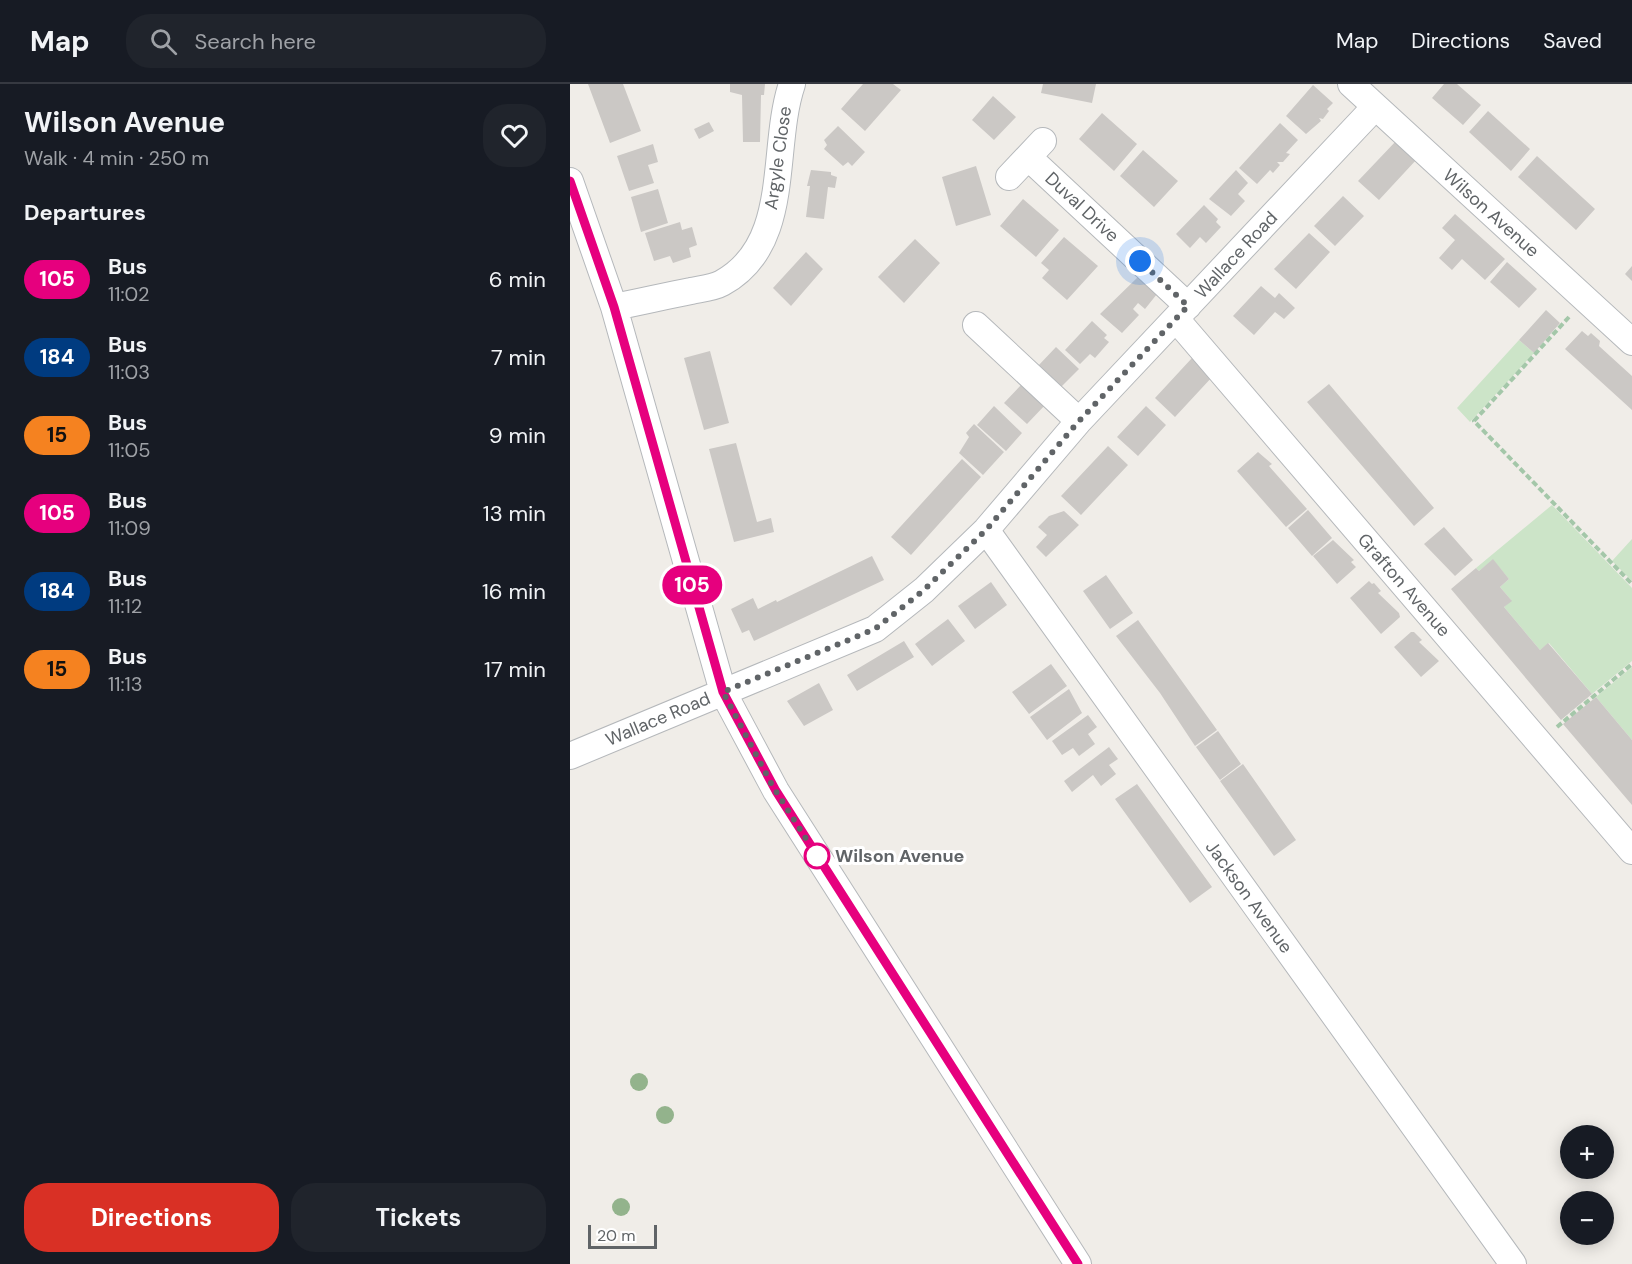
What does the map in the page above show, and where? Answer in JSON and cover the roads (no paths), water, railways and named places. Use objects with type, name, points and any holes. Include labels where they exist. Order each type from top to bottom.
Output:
[{"type":"street","name":"Argyle Close","points":[[614,307],[720,285],[748,264],[763,237],[775,201],[784,106],[792,84]]},
{"type":"street","name":"Wilson Avenue","points":[[1351,84],[1632,342]]},
{"type":"street","name":"Wallace Road","points":[[570,756],[875,629],[924,590],[986,530],[1079,421],[1375,107]]},
{"type":"street","name":"Duval Drive","points":[[1009,177],[1036,149],[1182,312]]},
{"type":"street","points":[[570,181],[614,307],[723,692],[776,791],[1078,1264]]},
{"type":"street","name":"Grafton Avenue","points":[[1182,312],[1632,851]]},
{"type":"street","points":[[976,325],[1079,421]]},
{"type":"street","name":"Jackson Avenue","points":[[986,530],[1513,1264]]},
{"type":"place","name":"Wilson Avenue","points":[[817,856]]}]
